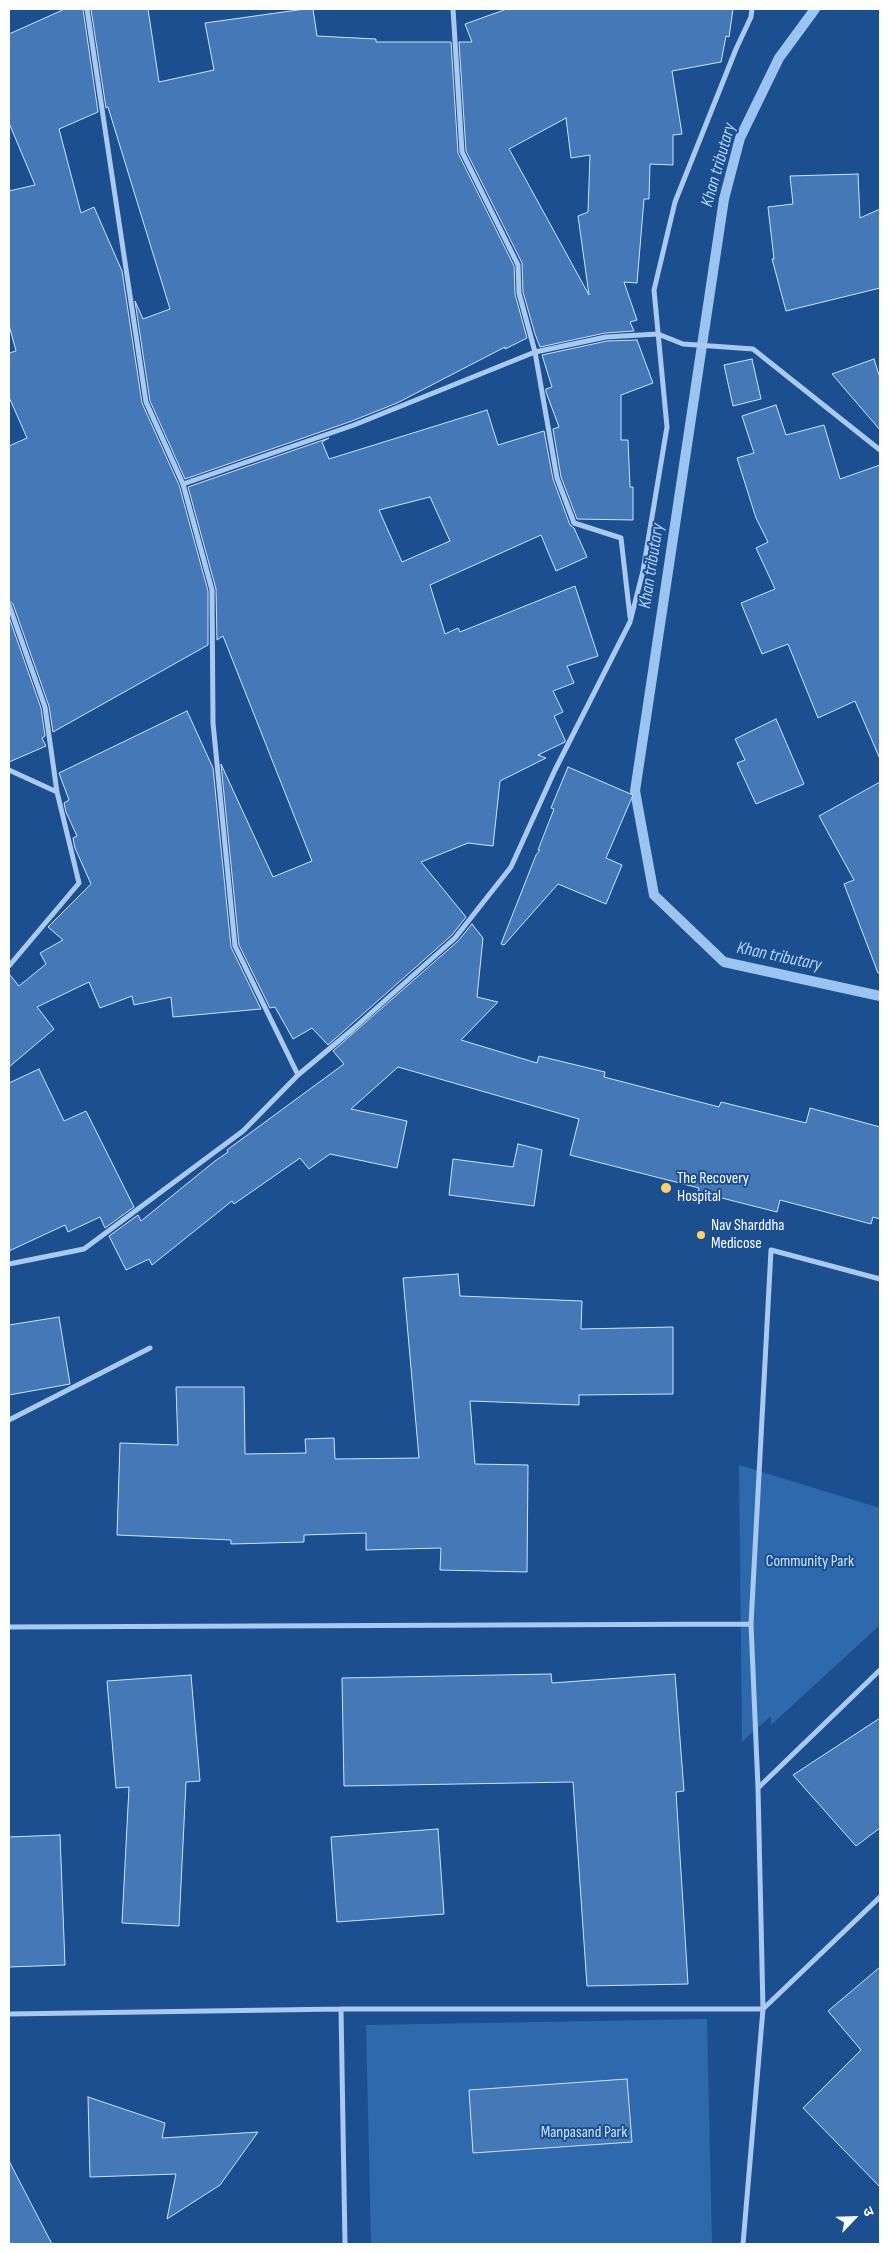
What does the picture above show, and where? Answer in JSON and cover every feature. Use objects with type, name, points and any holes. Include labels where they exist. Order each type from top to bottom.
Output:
[{"type":"street","points":[[87,9],[146,402],[183,484],[212,590],[214,723],[235,946],[298,1075]]},
{"type":"street","points":[[453,9],[462,152],[518,265],[519,293],[534,352],[557,478],[574,523],[621,538],[630,622]]},
{"type":"street","points":[[9,1264],[84,1249],[243,1131],[298,1075],[353,1029],[455,938],[511,867],[555,770],[630,622],[643,571],[667,427],[654,290],[675,202],[736,49],[751,17],[752,9]]},
{"type":"street","points":[[183,484],[354,425],[534,352],[606,337],[658,334],[683,344],[754,349],[880,450]]},
{"type":"street","points":[[9,605],[45,707],[58,792],[79,883],[9,966]]},
{"type":"street","points":[[9,770],[58,792]]},
{"type":"street","points":[[743,2244],[763,2009],[758,1788],[751,1624],[771,1250],[880,1279]]},
{"type":"street","points":[[9,1420],[150,1348]]},
{"type":"street","points":[[9,1627],[751,1624]]},
{"type":"street","points":[[758,1788],[880,1670]]},
{"type":"street","points":[[9,2014],[341,2009],[763,2009],[880,1897]]},
{"type":"street","points":[[341,2009],[345,2244]]},
{"type":"green space","name":"Community Park","points":[[739,1465],[880,1508],[880,1625],[771,1725],[771,1716],[742,1742]]},
{"type":"green space","name":"Manpasand Park","points":[[707,2019],[712,2244],[371,2244],[366,2025]]},
{"type":"building","points":[[65,9],[83,9],[98,112],[59,129],[81,213],[94,207],[122,271],[142,403],[179,485],[208,591],[208,645],[53,732],[49,706],[13,604],[9,601],[9,446],[27,438],[9,397],[9,353],[16,351],[9,325],[9,191],[35,185],[9,123],[9,34]]},
{"type":"building","points":[[91,9],[148,9],[159,82],[214,70],[205,23],[305,9],[313,9],[317,36],[376,39],[376,42],[451,42],[458,153],[514,266],[515,294],[527,338],[505,349],[505,347],[397,403],[352,421],[185,479],[150,401],[135,301],[143,319],[170,309],[108,107],[106,108]]},
{"type":"building","points":[[507,9],[733,9],[729,37],[726,36],[721,62],[672,71],[682,134],[673,135],[673,165],[650,164],[649,199],[644,199],[637,283],[624,282],[637,320],[630,322],[634,331],[605,333],[540,347],[523,292],[522,263],[466,151],[459,42],[472,42],[465,24]],"holes":[[[566,118],[571,158],[590,155],[588,212],[578,216],[589,295],[509,149]]]},
{"type":"building","points":[[858,174],[860,218],[880,209],[880,288],[786,311],[772,259],[774,259],[768,207],[793,204],[790,176]]},
{"type":"building","points":[[637,340],[653,383],[621,395],[621,440],[628,440],[630,487],[633,487],[633,520],[577,519],[561,477],[553,429],[559,427],[546,392],[546,389],[552,387],[542,355],[607,341]]},
{"type":"building","points":[[752,359],[761,399],[733,406],[724,365]]},
{"type":"building","points":[[874,359],[880,378],[880,430],[832,374]]},
{"type":"building","points":[[776,405],[786,435],[824,425],[840,479],[880,465],[880,759],[855,701],[818,718],[788,644],[762,654],[741,603],[775,589],[756,548],[768,542],[756,518],[737,458],[754,453],[742,416]]},
{"type":"building","points":[[487,410],[498,445],[544,431],[553,479],[570,525],[574,528],[587,557],[556,571],[541,535],[430,585],[445,634],[458,628],[460,632],[575,586],[598,656],[567,666],[574,683],[553,691],[563,712],[554,716],[565,742],[538,755],[546,758],[500,781],[493,846],[468,843],[421,862],[466,917],[452,935],[328,1045],[312,1028],[293,1039],[275,1007],[270,1008],[239,945],[221,764],[273,877],[312,861],[223,636],[217,640],[216,589],[188,487],[329,438],[322,442],[329,459]],"holes":[[[430,497],[450,541],[402,562],[379,510]]]},
{"type":"building","points":[[9,617],[41,708],[45,736],[42,738],[46,746],[9,762]]},
{"type":"building","points":[[187,711],[213,768],[231,947],[261,1009],[173,1017],[171,997],[134,1005],[132,996],[100,1008],[89,982],[37,1007],[54,1029],[9,1067],[9,974],[19,986],[46,964],[40,953],[63,940],[48,927],[91,884],[75,848],[73,838],[77,836],[66,812],[64,803],[69,800],[59,773]]},
{"type":"building","points":[[776,719],[804,784],[756,804],[737,763],[745,760],[735,739]]},
{"type":"building","points":[[568,767],[633,795],[606,858],[622,865],[606,904],[558,884],[504,945],[501,944],[536,855],[540,850],[538,850],[554,809],[551,808]]},
{"type":"building","points":[[880,782],[880,973],[878,973],[844,884],[854,880],[819,816]]},
{"type":"building","points":[[472,924],[483,938],[477,997],[498,1002],[461,1040],[537,1063],[539,1056],[605,1072],[604,1077],[719,1107],[721,1102],[806,1123],[810,1108],[880,1127],[880,1219],[873,1217],[871,1224],[780,1200],[777,1212],[698,1192],[699,1188],[570,1155],[579,1119],[398,1067],[351,1109],[407,1121],[397,1168],[330,1154],[309,1169],[300,1158],[234,1204],[232,1201],[152,1265],[149,1259],[126,1270],[109,1236],[138,1215],[141,1221],[228,1152],[227,1150],[344,1064],[333,1051],[458,941]]},
{"type":"building","points":[[39,1069],[64,1121],[86,1111],[134,1207],[105,1228],[100,1217],[68,1232],[65,1225],[9,1251],[9,1083]]},
{"type":"building","points":[[518,1144],[542,1150],[534,1206],[449,1195],[453,1159],[513,1167]]},
{"type":"building","points":[[458,1274],[460,1296],[582,1301],[581,1329],[673,1327],[673,1394],[579,1395],[579,1405],[470,1401],[475,1464],[528,1465],[527,1572],[440,1570],[441,1548],[366,1550],[366,1533],[304,1535],[304,1542],[231,1544],[231,1540],[117,1535],[120,1443],[178,1445],[176,1387],[244,1387],[245,1454],[306,1453],[305,1439],[334,1438],[335,1459],[419,1458],[403,1278]]},
{"type":"building","points":[[59,1317],[70,1384],[9,1395],[9,1325]]},
{"type":"building","points":[[551,1674],[552,1683],[675,1674],[684,1791],[676,1792],[688,1984],[587,1986],[573,1782],[344,1786],[342,1678]]},
{"type":"building","points":[[191,1675],[200,1781],[186,1782],[179,1926],[122,1923],[129,1787],[116,1788],[107,1681]]},
{"type":"building","points":[[880,1718],[880,1828],[856,1846],[793,1775]]},
{"type":"building","points":[[438,1829],[444,1914],[337,1922],[331,1837]]},
{"type":"building","points":[[60,1835],[65,1965],[9,1967],[9,1837]]},
{"type":"building","points":[[880,1967],[880,2187],[803,2108],[861,2050],[828,2011]]},
{"type":"building","points":[[627,2079],[632,2142],[473,2153],[469,2090]]},
{"type":"building","points":[[88,2097],[165,2123],[162,2138],[258,2132],[220,2185],[167,2219],[176,2174],[90,2177]]},
{"type":"building","points":[[9,2161],[52,2244],[9,2244]]},
{"type":"waterway","name":"Khan tributary","points":[[815,9],[779,58],[740,138],[724,199],[635,791],[654,895],[724,962],[880,996]]},
{"type":"place","name":"The Recovery Hospital","points":[[666,1188]]},
{"type":"place","name":"Nav Sharddha Medicose","points":[[701,1235]]}]
